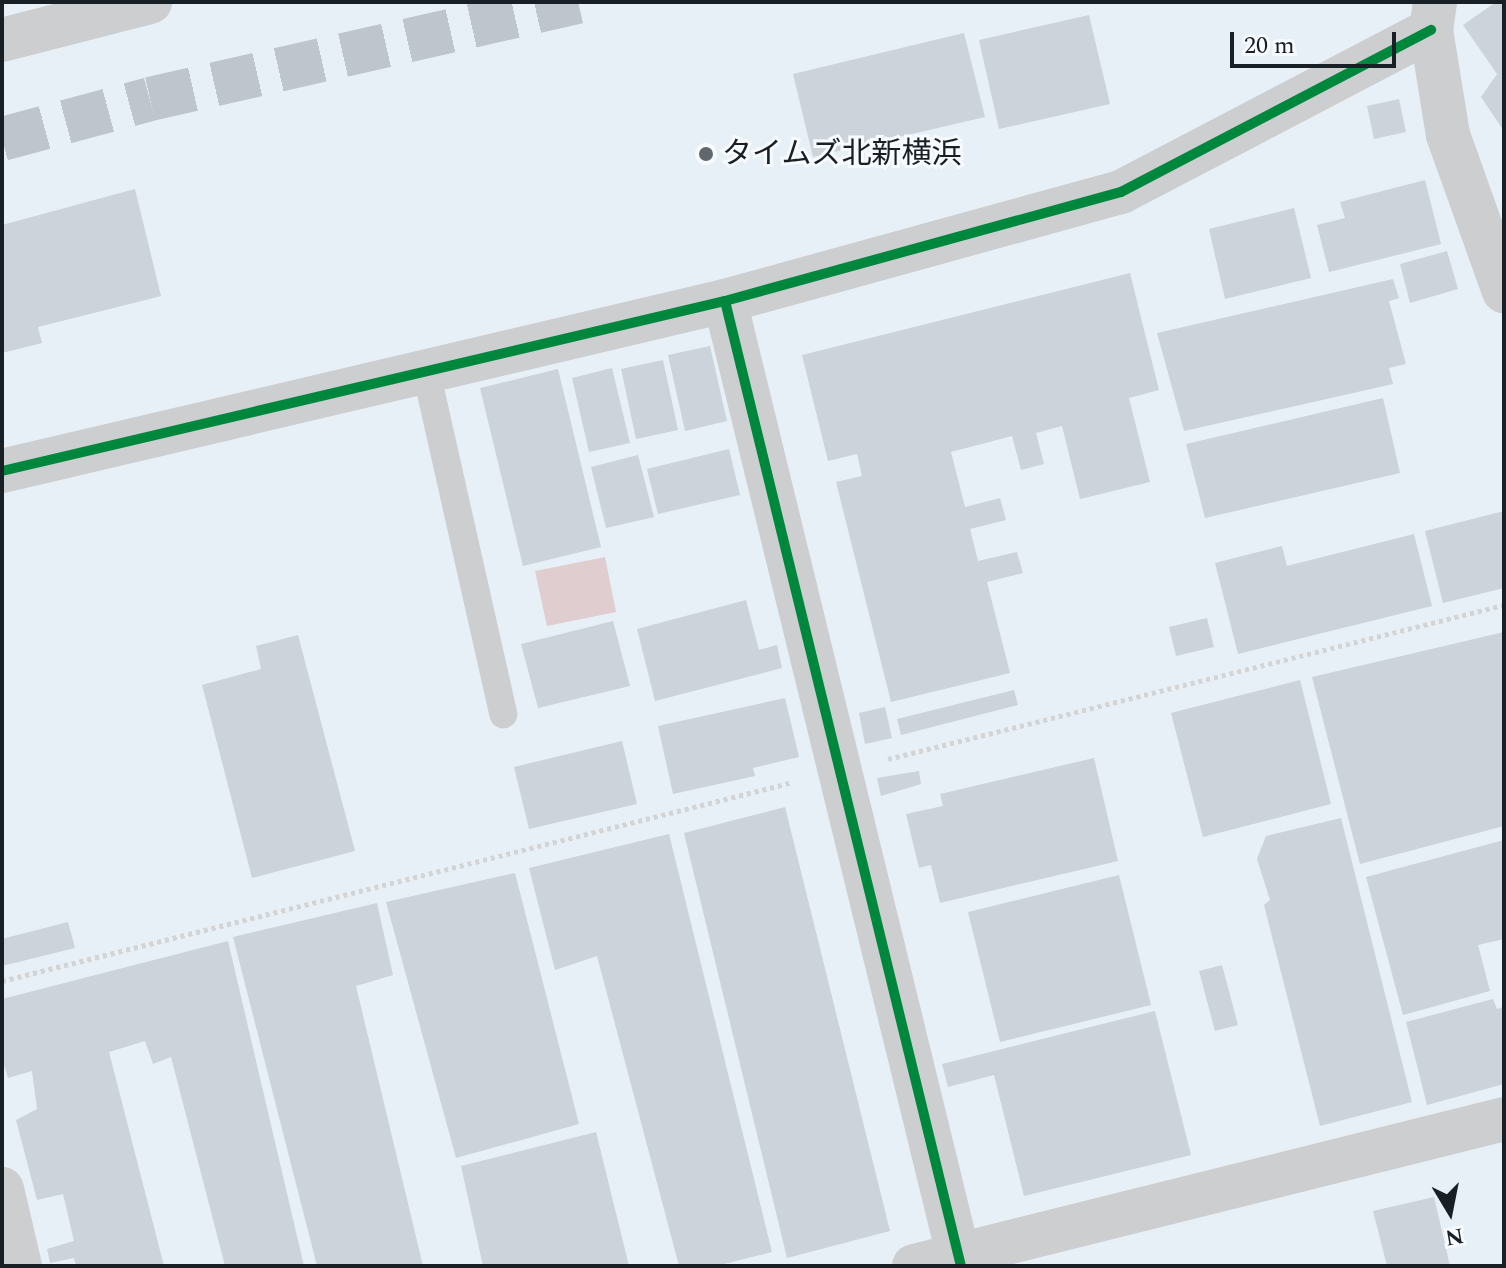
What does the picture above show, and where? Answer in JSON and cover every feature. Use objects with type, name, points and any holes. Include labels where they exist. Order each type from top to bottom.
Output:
[{"type":"street","points":[[2,40],[150,2]]},
{"type":"street","points":[[2,471],[725,301],[1121,192],[1433,16],[1448,135],[1504,291]]},
{"type":"street","points":[[725,301],[960,1260]]},
{"type":"street","points":[[914,1266],[960,1260],[1504,1119]]},
{"type":"street","points":[[2,1189],[20,1266]]},
{"type":"lane","points":[[426,371],[503,714]]},
{"type":"path","points":[[2,981],[1504,605]]},
{"type":"shaded area","points":[[605,557],[616,612],[547,626],[535,571]]},
{"type":"building","points":[[1496,2],[1504,2],[1504,131],[1481,97],[1497,74],[1463,25]]},
{"type":"building","points":[[1089,15],[1110,104],[999,129],[979,40]]},
{"type":"building","points":[[964,33],[985,117],[813,157],[793,74]]},
{"type":"building","points":[[1399,99],[1406,132],[1374,139],[1367,106]]},
{"type":"building","points":[[1425,180],[1441,244],[1329,272],[1317,225],[1345,218],[1340,202]]},
{"type":"building","points":[[135,189],[161,296],[38,327],[42,343],[2,353],[2,225]]},
{"type":"building","points":[[1294,208],[1311,278],[1225,299],[1209,229]]},
{"type":"building","points":[[1447,251],[1458,289],[1410,303],[1400,264]]},
{"type":"building","points":[[1130,273],[1159,390],[1129,398],[1150,482],[1080,499],[1062,426],[1036,433],[1044,464],[1021,470],[1012,436],[951,452],[965,507],[1000,498],[1006,520],[970,529],[978,561],[1017,552],[1023,573],[987,582],[1010,673],[891,702],[836,482],[862,476],[857,454],[828,461],[802,355]]},
{"type":"building","points":[[1393,279],[1399,298],[1389,301],[1406,364],[1389,368],[1393,384],[1184,431],[1157,333]]},
{"type":"building","points":[[710,346],[727,421],[685,431],[668,355]]},
{"type":"building","points":[[663,360],[678,430],[636,439],[621,369]]},
{"type":"building","points":[[612,368],[630,443],[589,452],[572,378]]},
{"type":"building","points":[[558,369],[601,547],[523,566],[480,388]]},
{"type":"building","points":[[1383,398],[1400,473],[1205,518],[1186,444]]},
{"type":"building","points":[[729,449],[740,495],[658,514],[647,469]]},
{"type":"building","points":[[638,455],[654,517],[606,528],[591,467]]},
{"type":"building","points":[[1504,511],[1504,588],[1443,603],[1425,531]]},
{"type":"building","points":[[1414,534],[1432,606],[1238,654],[1215,563],[1282,546],[1287,566]]},
{"type":"building","points":[[746,600],[759,650],[777,645],[782,668],[655,701],[637,629]]},
{"type":"building","points":[[1207,618],[1214,647],[1176,656],[1169,627]]},
{"type":"building","points":[[613,621],[630,686],[538,708],[521,644]]},
{"type":"building","points":[[1504,632],[1504,826],[1360,864],[1312,677]]},
{"type":"building","points":[[298,635],[355,851],[252,878],[202,685],[261,669],[256,646]]},
{"type":"building","points":[[1300,680],[1331,804],[1203,837],[1171,713]]},
{"type":"building","points":[[1014,690],[1018,705],[901,735],[897,719]]},
{"type":"building","points":[[785,698],[799,757],[753,768],[755,776],[673,794],[658,726]]},
{"type":"building","points":[[885,707],[892,738],[865,744],[859,713]]},
{"type":"building","points":[[622,741],[637,804],[529,829],[514,767]]},
{"type":"building","points":[[1094,758],[1118,861],[940,903],[931,865],[919,868],[906,814],[943,806],[940,794]]},
{"type":"building","points":[[919,771],[921,784],[881,796],[877,778]]},
{"type":"building","points":[[785,807],[890,1231],[787,1258],[684,833]]},
{"type":"building","points":[[1341,818],[1412,1102],[1320,1126],[1264,905],[1270,900],[1257,859],[1266,836]]},
{"type":"building","points":[[669,834],[772,1252],[716,1266],[679,1266],[597,956],[555,970],[529,868]]},
{"type":"building","points":[[1504,840],[1504,939],[1478,945],[1490,991],[1403,1015],[1366,877]]},
{"type":"building","points":[[515,873],[579,1124],[456,1158],[386,902]]},
{"type":"building","points":[[1119,875],[1151,1005],[1000,1042],[968,912]]},
{"type":"building","points":[[377,903],[393,975],[356,986],[423,1266],[317,1266],[233,937]]},
{"type":"building","points":[[68,922],[75,948],[2,966],[2,939]]},
{"type":"building","points":[[228,941],[304,1266],[225,1266],[171,1057],[153,1064],[145,1041],[109,1052],[164,1266],[76,1266],[74,1258],[50,1263],[47,1249],[74,1241],[63,1194],[37,1200],[16,1120],[37,1109],[32,1071],[8,1078],[2,1058],[2,999]]},
{"type":"building","points":[[1222,965],[1238,1025],[1215,1031],[1199,971]]},
{"type":"building","points":[[1493,999],[1497,1009],[1504,1007],[1504,1084],[1427,1105],[1406,1022]]},
{"type":"building","points":[[1155,1011],[1191,1155],[1024,1196],[994,1075],[948,1087],[942,1064]]},
{"type":"building","points":[[596,1132],[629,1266],[483,1266],[461,1166]]},
{"type":"building","points":[[1434,1197],[1450,1266],[1387,1266],[1373,1211]]},
{"type":"tunnel","points":[[2,139],[150,99],[578,2]]},
{"type":"cycle path","points":[[2,471],[725,301],[1121,192],[1431,30]]},
{"type":"cycle path","points":[[725,301],[961,1266]]},
{"type":"place","name":"タイムズ北新横浜","points":[[706,154]]}]
